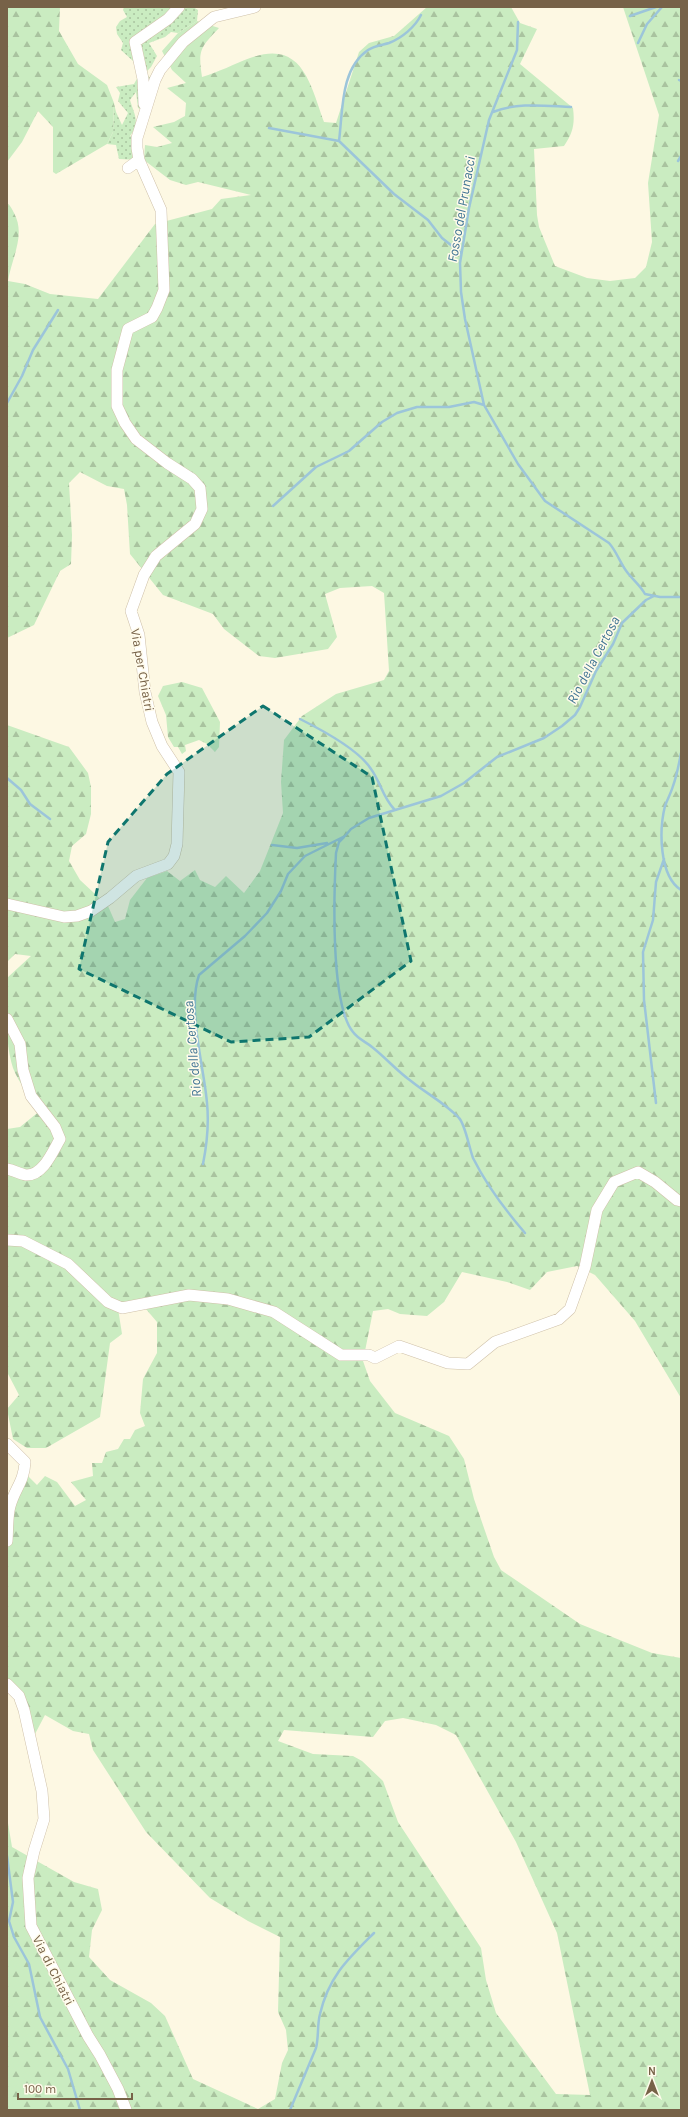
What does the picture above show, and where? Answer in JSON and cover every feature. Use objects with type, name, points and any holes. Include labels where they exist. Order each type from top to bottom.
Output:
[{"type":"street","points":[[143,115],[143,79],[135,42],[168,19],[179,7]]},
{"type":"street","points":[[143,115],[160,70],[183,42],[214,17],[255,7]]},
{"type":"street","name":"Via per Chiatri","points":[[7,904],[64,917],[77,916],[91,911],[110,898],[136,876],[168,864],[174,856],[176,844],[179,772],[162,746],[152,722],[145,692],[139,635],[131,611],[144,574],[156,556],[195,524],[202,509],[200,488],[192,479],[167,464],[136,439],[125,423],[118,406],[117,370],[128,329],[152,317],[164,290],[161,210],[139,160],[137,138],[143,115]]},
{"type":"street","points":[[128,168],[139,160]]},
{"type":"street","points":[[7,1019],[20,1044],[23,1070],[31,1096],[55,1127],[60,1139],[48,1162],[36,1172],[27,1175],[7,1168]]},
{"type":"street","points":[[7,1240],[23,1241],[68,1264],[108,1302],[122,1308],[189,1295],[228,1299],[274,1312],[341,1355],[369,1355],[375,1358],[399,1346],[448,1362],[468,1364],[495,1342],[559,1319],[570,1309],[586,1267],[597,1210],[614,1182],[638,1172],[655,1182],[677,1200],[681,1201]]},
{"type":"street","points":[[7,1444],[25,1462],[24,1476],[16,1489],[9,1507],[7,1541]]},
{"type":"street","name":"Via di Chiatri","points":[[7,1684],[19,1696],[24,1710],[42,1791],[44,1819],[34,1851],[28,1878],[31,1926],[88,2036],[118,2089],[126,2110]]},
{"type":"highlighted area","points":[[263,706],[372,777],[411,961],[309,1037],[231,1042],[79,969],[108,842],[167,774]]},
{"type":"green space","points":[[7,7],[60,7],[59,31],[78,64],[107,85],[114,103],[113,132],[107,144],[56,174],[53,172],[53,127],[38,111],[22,142],[7,162]]},
{"type":"green space","points":[[124,7],[193,7],[198,10],[197,21],[178,33],[171,32],[165,37],[149,43],[157,56],[151,67],[144,74],[155,80],[145,111],[138,108],[136,92],[130,100],[135,114],[136,123],[130,136],[137,138],[139,160],[119,159],[116,145],[107,144],[113,132],[114,103],[122,125],[128,113],[118,101],[120,93],[116,87],[134,84],[139,75],[133,61],[121,50],[123,43],[117,34],[116,27],[120,21],[127,17],[123,10]]},
{"type":"green space","points":[[427,7],[511,7],[520,23],[537,29],[520,64],[573,108],[574,119],[573,128],[564,146],[534,149],[537,215],[539,227],[555,266],[587,278],[610,281],[635,278],[646,267],[652,242],[648,183],[659,115],[623,7],[681,7],[681,1398],[635,1321],[595,1275],[577,1266],[547,1272],[530,1290],[507,1282],[462,1272],[444,1302],[427,1316],[400,1314],[388,1309],[373,1311],[363,1361],[370,1381],[395,1413],[449,1436],[464,1459],[474,1499],[494,1557],[501,1570],[580,1624],[652,1653],[681,1658],[681,2110],[7,2110],[7,1817],[12,1847],[74,1882],[98,1889],[102,1910],[92,1930],[89,1957],[110,1980],[151,2003],[165,2016],[193,2079],[258,2109],[275,2099],[282,2063],[288,2050],[286,2030],[278,2012],[280,1937],[248,1921],[210,1898],[146,1832],[93,1750],[89,1734],[73,1731],[45,1715],[35,1734],[26,1705],[7,1680],[7,1551],[12,1508],[28,1476],[37,1485],[45,1476],[57,1482],[75,1506],[86,1500],[71,1482],[93,1476],[92,1463],[102,1463],[106,1452],[118,1449],[124,1439],[130,1439],[135,1430],[145,1426],[140,1413],[143,1379],[157,1353],[157,1322],[140,1302],[117,1302],[122,1334],[110,1343],[100,1417],[46,1448],[27,1448],[13,1439],[7,1409],[19,1395],[7,1372],[7,1129],[20,1127],[41,1110],[18,1079],[13,1068],[7,1035],[7,978],[31,956],[15,954],[7,962],[7,725],[69,747],[88,773],[91,787],[91,814],[86,834],[72,846],[69,861],[80,880],[108,906],[115,922],[125,919],[130,900],[147,878],[167,871],[180,881],[195,870],[200,880],[215,887],[226,876],[244,893],[260,871],[283,813],[281,782],[284,740],[302,716],[336,694],[384,680],[389,671],[384,593],[372,586],[340,588],[325,594],[337,637],[328,649],[275,658],[259,656],[224,629],[213,614],[163,595],[130,554],[127,505],[124,489],[107,486],[80,472],[69,483],[72,535],[71,564],[60,571],[34,625],[7,638],[7,203],[14,213],[19,230],[17,246],[8,281],[25,284],[50,294],[98,299],[155,224],[212,209],[221,199],[251,195],[198,182],[186,185],[170,180],[144,160],[145,145],[157,147],[172,143],[153,127],[174,122],[185,116],[186,103],[167,88],[186,83],[172,70],[162,51],[178,33],[197,21],[219,28],[204,45],[202,50],[200,61],[202,77],[250,58],[268,54],[282,54],[293,60],[301,68],[308,80],[324,122],[336,123],[359,52],[369,43],[394,36]],"holes":[[[403,1718],[436,1725],[456,1735],[516,1842],[557,1933],[590,2095],[556,2094],[496,2013],[486,1980],[481,1948],[398,1822],[383,1781],[362,1761],[353,1756],[313,1754],[278,1741],[284,1730],[373,1737],[385,1721]]]},
{"type":"green space","points":[[182,682],[202,688],[220,722],[219,747],[215,752],[207,744],[199,740],[185,745],[186,751],[182,754],[178,747],[174,747],[168,737],[166,715],[158,696],[163,686]]},
{"type":"waterway","points":[[630,16],[656,7]]},
{"type":"waterway","points":[[638,43],[647,24],[662,7]]},
{"type":"waterway","points":[[339,141],[344,91],[352,68],[359,58],[368,50],[394,41],[403,35],[412,28],[421,15]]},
{"type":"waterway","name":"Fosso del Prunacci","points":[[518,22],[517,50],[489,120],[469,208],[460,263],[461,292],[465,319],[484,405],[518,464],[545,501],[609,543],[629,575],[645,594],[660,597],[681,597]]},
{"type":"waterway","points":[[493,112],[522,106],[571,107]]},
{"type":"waterway","points":[[269,128],[339,141],[394,194],[428,220],[442,238],[461,253]]},
{"type":"waterway","points":[[678,161],[681,156]]},
{"type":"waterway","points":[[7,403],[22,376],[33,350],[58,310]]},
{"type":"waterway","points":[[273,506],[316,467],[349,451],[382,422],[397,413],[417,407],[449,407],[474,402],[484,405]]},
{"type":"waterway","name":"Rio della Certosa","points":[[203,1164],[207,1141],[208,1118],[195,1021],[196,989],[199,975],[245,936],[267,913],[281,891],[288,874],[305,856],[345,836],[351,829],[369,818],[441,796],[464,783],[497,757],[544,738],[562,726],[575,715],[580,707],[596,671],[613,644],[622,623],[646,600],[654,596]]},
{"type":"waterway","points":[[300,719],[349,747],[358,755],[374,774],[387,800],[394,809]]},
{"type":"waterway","points":[[681,753],[676,778],[665,806],[662,827],[662,852],[668,874],[681,890]]},
{"type":"waterway","points":[[7,778],[21,790],[30,804],[50,819]]},
{"type":"waterway","points":[[344,837],[339,842],[336,853],[334,919],[340,998],[346,1018],[357,1037],[370,1045],[406,1077],[459,1118],[465,1130],[473,1158],[478,1168],[497,1197],[525,1233]]},
{"type":"waterway","points":[[272,845],[297,848],[327,843]]},
{"type":"waterway","points":[[656,1103],[644,1000],[643,952],[653,920],[656,882],[664,859]]},
{"type":"waterway","points":[[7,1856],[13,1902],[9,1921],[14,1937],[29,1964],[40,2017],[68,2069],[80,2110]]},
{"type":"waterway","points":[[290,2110],[316,2048],[319,2018],[329,1989],[334,1979],[348,1960],[374,1933]]}]
